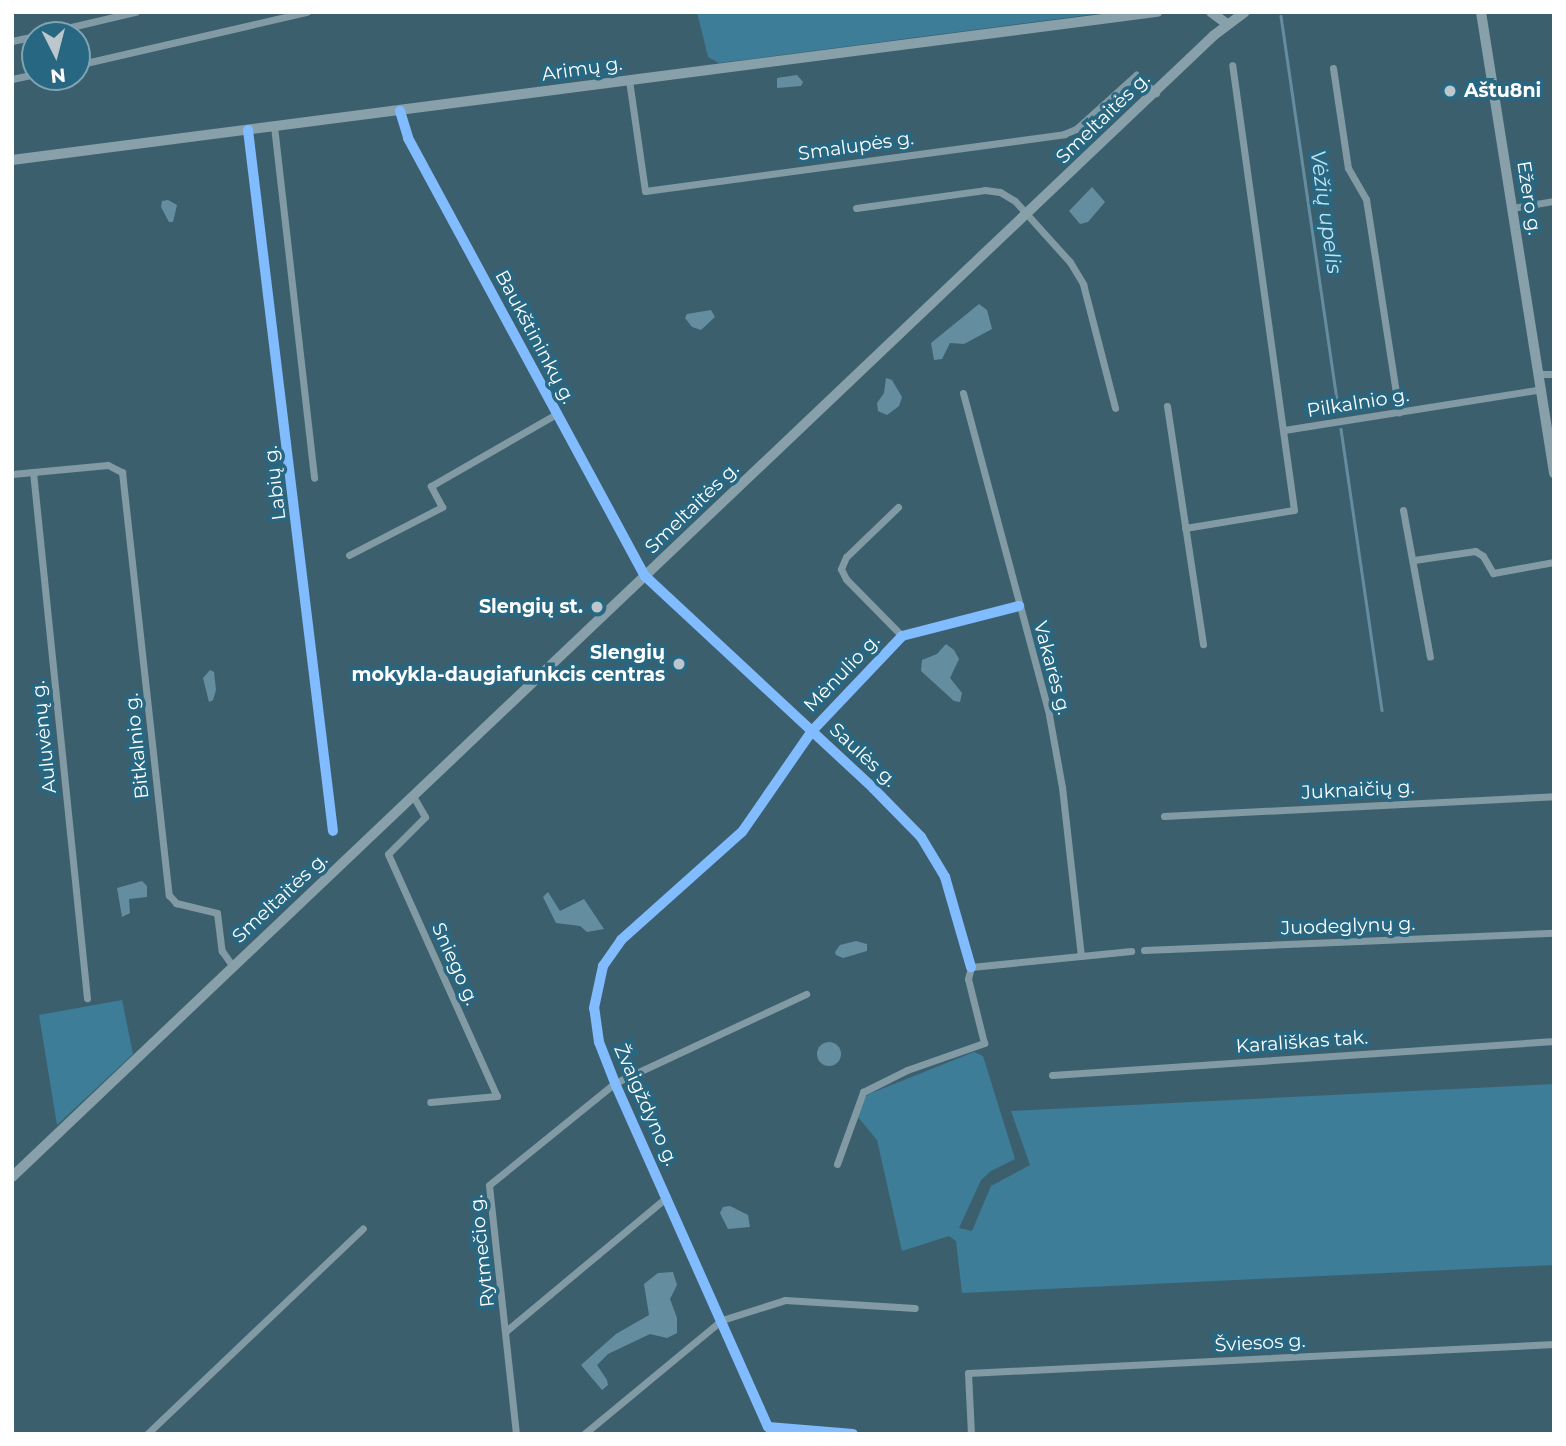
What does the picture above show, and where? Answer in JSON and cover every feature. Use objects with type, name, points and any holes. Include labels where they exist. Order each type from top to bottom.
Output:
[{"type":"main road","name":"Arimų g.","points":[[12,160],[1157,12]]},
{"type":"main road","points":[[1211,12],[1227,24]]},
{"type":"main road","name":"Smeltaitės g.","points":[[12,1177],[1227,24],[1245,12]]},
{"type":"main road","name":"Ežero g.","points":[[1481,12],[1554,473]]},
{"type":"street","points":[[91,22],[135,12]]},
{"type":"street","points":[[91,62],[307,12]]},
{"type":"street","points":[[1232,65],[1284,430]]},
{"type":"street","points":[[1333,68],[1348,168],[1366,199],[1399,412]]},
{"type":"street","name":"Smalupės g.","points":[[629,80],[645,191],[1064,134],[1076,129],[1136,75],[1156,93]]},
{"type":"street","name":"Baukštininkų g.","points":[[400,111],[408,138],[645,576]]},
{"type":"street","points":[[274,127],[314,478]]},
{"type":"street","name":"Labių g.","points":[[248,130],[333,831]]},
{"type":"street","points":[[856,208],[988,190],[1006,195],[1029,214],[1070,262],[1083,284],[1115,408]]},
{"type":"street","points":[[1513,208],[1554,201]]},
{"type":"street","points":[[1539,374],[1554,374]]},
{"type":"street","name":"Pilkalnio g.","points":[[1185,528],[1294,510],[1284,430],[1542,389]]},
{"type":"street","name":"Vakarės g.","points":[[963,393],[1049,715],[1062,787],[1081,956]]},
{"type":"street","points":[[1167,406],[1203,644]]},
{"type":"street","points":[[349,555],[442,507],[431,486],[556,414]]},
{"type":"street","name":"Bitkalnio g.","points":[[33,472],[108,465],[122,472],[169,895],[176,903],[217,913],[222,951],[233,967]]},
{"type":"street","points":[[12,474],[33,472]]},
{"type":"street","name":"Auluvėnų g.","points":[[33,472],[87,998]]},
{"type":"street","points":[[898,507],[846,557],[841,569],[845,579],[902,636]]},
{"type":"street","points":[[1403,510],[1430,657]]},
{"type":"street","points":[[1414,559],[1475,551],[1483,555],[1493,573],[1554,562]]},
{"type":"street","name":"Saulės g.","points":[[645,576],[883,797],[931,849],[950,890],[971,967],[968,979],[984,1043],[907,1070],[863,1092],[837,1164]]},
{"type":"street","name":"Mėnulio g.","points":[[812,731],[902,636],[1019,606]]},
{"type":"street","name":"Žvaigždyno g.","points":[[812,731],[742,832],[621,940],[608,955],[594,1008],[599,1042],[615,1083],[768,1427],[853,1434]]},
{"type":"street","name":"Sniego g.","points":[[413,796],[425,817],[388,854],[497,1096],[430,1101]]},
{"type":"street","name":"Juknaičių g.","points":[[1164,816],[1554,796]]},
{"type":"street","name":"Juodeglynų g.","points":[[1144,950],[1554,933]]},
{"type":"street","points":[[971,967],[1131,951]]},
{"type":"street","points":[[615,1083],[806,994]]},
{"type":"street","name":"Karališkas tak.","points":[[1052,1075],[1554,1041]]},
{"type":"street","name":"Rytmečio g.","points":[[516,1434],[489,1185],[615,1083]]},
{"type":"street","points":[[506,1331],[667,1197]]},
{"type":"street","points":[[147,1434],[363,1228]]},
{"type":"street","points":[[584,1434],[722,1320],[785,1300],[798,1299],[915,1308]]},
{"type":"street","name":"Šviesos g.","points":[[971,1434],[968,1373],[1554,1344]]},
{"type":"shaded area","points":[[697,12],[1111,12],[719,63],[708,57]]},
{"type":"shaded area","points":[[797,75],[803,82],[801,86],[777,88],[777,78]]},
{"type":"shaded area","points":[[1092,187],[1105,202],[1088,222],[1080,224],[1069,211]]},
{"type":"shaded area","points":[[168,200],[177,205],[173,222],[169,222],[161,207],[162,201]]},
{"type":"shaded area","points":[[979,304],[987,310],[992,329],[964,344],[950,343],[942,359],[934,360],[931,343]]},
{"type":"shaded area","points":[[711,310],[715,317],[701,330],[692,327],[685,318],[687,314]]},
{"type":"shaded area","points":[[886,378],[892,380],[902,397],[899,406],[887,415],[878,411],[877,403],[884,393]]},
{"type":"shaded area","points":[[946,644],[954,650],[959,659],[950,678],[962,693],[960,702],[954,701],[921,671],[922,660],[937,654]]},
{"type":"shaded area","points":[[210,670],[214,672],[216,690],[213,700],[209,702],[203,678]]},
{"type":"shaded area","points":[[142,881],[147,886],[147,897],[129,899],[130,913],[122,917],[117,888]]},
{"type":"shaded area","points":[[548,892],[560,911],[584,899],[604,929],[587,932],[580,926],[556,923],[543,897]]},
{"type":"shaded area","points":[[856,941],[867,944],[867,951],[843,958],[836,955],[840,945]]},
{"type":"shaded area","points":[[122,1000],[133,1054],[57,1125],[39,1015]]},
{"type":"shaded area","points":[[829,1042],[838,1045],[841,1054],[838,1063],[829,1066],[820,1063],[817,1054],[820,1045]]},
{"type":"shaded area","points":[[974,1052],[983,1056],[1015,1159],[991,1171],[981,1180],[959,1228],[972,1231],[991,1186],[1030,1165],[1011,1111],[1554,1084],[1554,1265],[962,1293],[956,1241],[949,1236],[902,1251],[877,1140],[857,1116],[863,1099],[869,1094]]},
{"type":"shaded area","points":[[730,1206],[748,1215],[750,1227],[728,1229],[720,1213],[723,1207]]},
{"type":"shaded area","points":[[673,1272],[677,1285],[670,1299],[677,1318],[677,1333],[667,1338],[650,1334],[608,1354],[597,1365],[608,1385],[602,1390],[581,1365],[616,1334],[649,1315],[644,1284],[658,1273]]},
{"type":"waterway","name":"Vėžių upelis","points":[[1281,16],[1339,412]]},
{"type":"waterway","name":"Vėžių upelis","points":[[1341,429],[1382,710]]},
{"type":"cycle path","points":[[400,111],[408,138],[645,576],[873,788],[921,837],[945,877],[971,967]]},
{"type":"cycle path","points":[[248,130],[333,831]]},
{"type":"cycle path","points":[[853,1434],[768,1427],[615,1083],[599,1042],[594,1008],[603,966],[621,940],[742,832],[812,731],[902,636],[1019,606]]},
{"type":"place","name":"Aštu8ni","points":[[1450,91]]},
{"type":"place","name":"Slengių st.","points":[[597,607]]},
{"type":"place","name":"Slengių mokykla-daugiafunkcis centras","points":[[679,664]]}]
